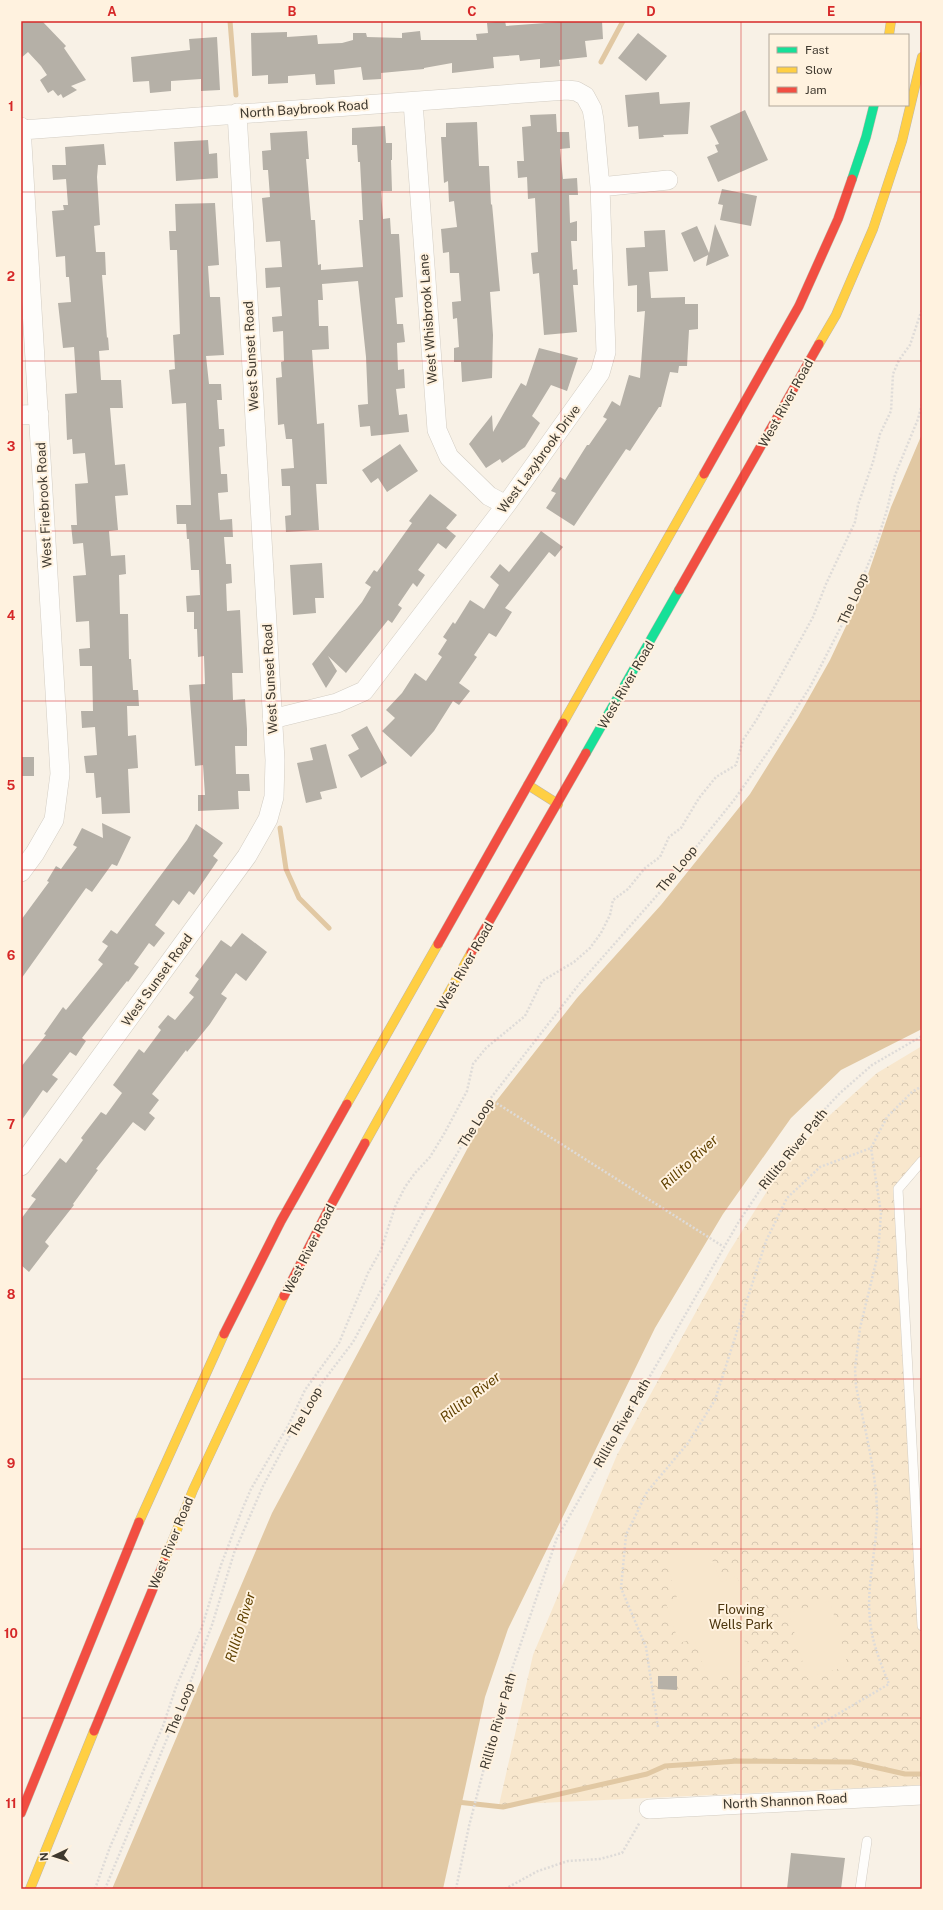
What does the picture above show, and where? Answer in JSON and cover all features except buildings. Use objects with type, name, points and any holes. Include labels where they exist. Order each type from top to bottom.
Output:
[{"type":"main road","points":[[889,34],[891,21]]},
{"type":"main road","name":"West River Road","points":[[30,1889],[193,1490],[264,1337],[329,1209],[458,977],[836,315],[873,229],[902,141],[922,57]]},
{"type":"main road","points":[[21,1813],[148,1501],[227,1328],[281,1221],[799,306],[838,219],[866,137],[874,106]]},
{"type":"main road","points":[[528,785],[558,804]]},
{"type":"street","name":"North Baybrook Road","points":[[21,128],[413,102],[567,90],[589,91]]},
{"type":"street","name":"West Lazybrook Drive","points":[[272,719],[337,703],[364,691],[506,505],[593,384],[604,363],[606,352],[600,187],[594,120],[589,91]]},
{"type":"street","name":"West Whisbrook Lane","points":[[413,102],[437,430],[449,457],[489,496],[506,505]]},
{"type":"street","name":"West Sunset Road","points":[[21,1166],[247,856],[268,820],[274,798],[275,760],[237,113]]},
{"type":"street","name":"West Firebrook Road","points":[[21,128],[30,414],[60,774],[54,820],[35,853],[21,872]]},
{"type":"street","points":[[600,187],[668,180]]},
{"type":"street","name":"North Shannon Road","points":[[649,1809],[922,1795]]},
{"type":"lane","points":[[922,1161],[898,1189],[922,1626]]},
{"type":"lane","points":[[860,1889],[866,1841]]},
{"type":"path","points":[[95,1889],[110,1847],[163,1726],[176,1687],[202,1627],[221,1565],[251,1489],[289,1424],[306,1390],[339,1343],[368,1273],[381,1250],[395,1207],[415,1172],[430,1157],[444,1134],[467,1091],[473,1064],[486,1048],[525,1016],[542,981],[574,962],[590,948],[601,933],[610,915],[613,900],[628,889],[645,868],[660,857],[670,837],[681,828],[699,798],[716,777],[736,764],[743,740],[757,719],[813,617],[826,584],[855,522],[858,505],[873,462],[880,434],[891,411],[893,374],[899,360],[910,345],[922,309]]},
{"type":"path","name":"The Loop","points":[[105,1889],[190,1683],[212,1625],[234,1553],[263,1486],[309,1400],[353,1342],[437,1187],[490,1099],[580,982],[660,892],[734,800],[775,742],[810,687],[847,615],[875,548],[887,510],[895,475],[918,419],[922,404]]},
{"type":"path","name":"Rillito River Path","points":[[456,1889],[469,1826],[503,1695],[557,1538],[724,1247],[772,1172],[811,1124],[839,1094],[872,1065],[922,1036]]},
{"type":"path","points":[[814,1728],[889,1684],[876,1651],[870,1620],[877,1515],[876,1488],[856,1386],[855,1369],[860,1328],[878,1254],[881,1220],[871,1148],[887,1117],[912,1092],[922,1086]]},
{"type":"path","points":[[490,1099],[724,1247]]},
{"type":"path","points":[[658,1727],[646,1647],[621,1588],[626,1535],[647,1492],[688,1443],[715,1400],[766,1242],[787,1198],[820,1167],[871,1148]]},
{"type":"path","points":[[505,1889],[538,1871],[568,1861],[600,1859],[622,1852],[649,1809]]},
{"type":"green space","name":"Flowing Wells Park","points":[[922,1046],[922,1154],[893,1188],[922,1667],[922,1785],[499,1805],[533,1655],[617,1455],[729,1252],[774,1180],[821,1123],[877,1073]]},
{"type":"green space","points":[[690,1545],[707,1547],[721,1582],[737,1576],[751,1618],[738,1624],[749,1653],[747,1663],[744,1668],[732,1675],[718,1677],[706,1673],[694,1639],[679,1643],[666,1603],[677,1598],[668,1567],[669,1557],[681,1547]]},
{"type":"green space","points":[[830,1601],[848,1666],[807,1678],[789,1613]]},
{"type":"water","name":"Rillito River","points":[[922,434],[922,1029],[841,1070],[791,1118],[723,1214],[655,1328],[508,1629],[485,1697],[443,1889],[112,1889],[272,1513],[486,1114],[577,998],[661,905],[750,794],[798,717],[830,660],[862,592],[891,507]]},
{"type":"waterway","points":[[230,21],[236,95]]},
{"type":"waterway","points":[[601,62],[623,21]]},
{"type":"waterway","points":[[280,828],[286,869],[299,898],[329,928]]},
{"type":"waterway","points":[[457,1802],[503,1807],[647,1774],[665,1766],[738,1761],[852,1762],[905,1774],[922,1774]]},
{"type":"traffic: fast","points":[[852,179],[866,137],[874,106]]},
{"type":"traffic: fast","points":[[586,753],[679,590]]},
{"type":"traffic: slow","points":[[889,34],[891,21]]},
{"type":"traffic: slow","points":[[819,344],[836,315],[873,229],[902,141],[922,57]]},
{"type":"traffic: slow","points":[[563,723],[704,474]]},
{"type":"traffic: slow","points":[[528,785],[558,804]]},
{"type":"traffic: slow","points":[[347,1104],[438,944]]},
{"type":"traffic: slow","points":[[365,1143],[471,953]]},
{"type":"traffic: slow","points":[[164,1562],[193,1490],[284,1296]]},
{"type":"traffic: slow","points":[[139,1522],[224,1334]]},
{"type":"traffic: slow","points":[[30,1889],[94,1731]]},
{"type":"traffic: jam","points":[[704,474],[799,306],[838,219],[852,179]]},
{"type":"traffic: jam","points":[[679,590],[819,344]]},
{"type":"traffic: jam","points":[[438,944],[563,723]]},
{"type":"traffic: jam","points":[[471,953],[586,753]]},
{"type":"traffic: jam","points":[[224,1334],[281,1221],[347,1104]]},
{"type":"traffic: jam","points":[[284,1296],[365,1143]]},
{"type":"traffic: jam","points":[[21,1813],[139,1522]]},
{"type":"traffic: jam","points":[[94,1731],[164,1562]]}]
